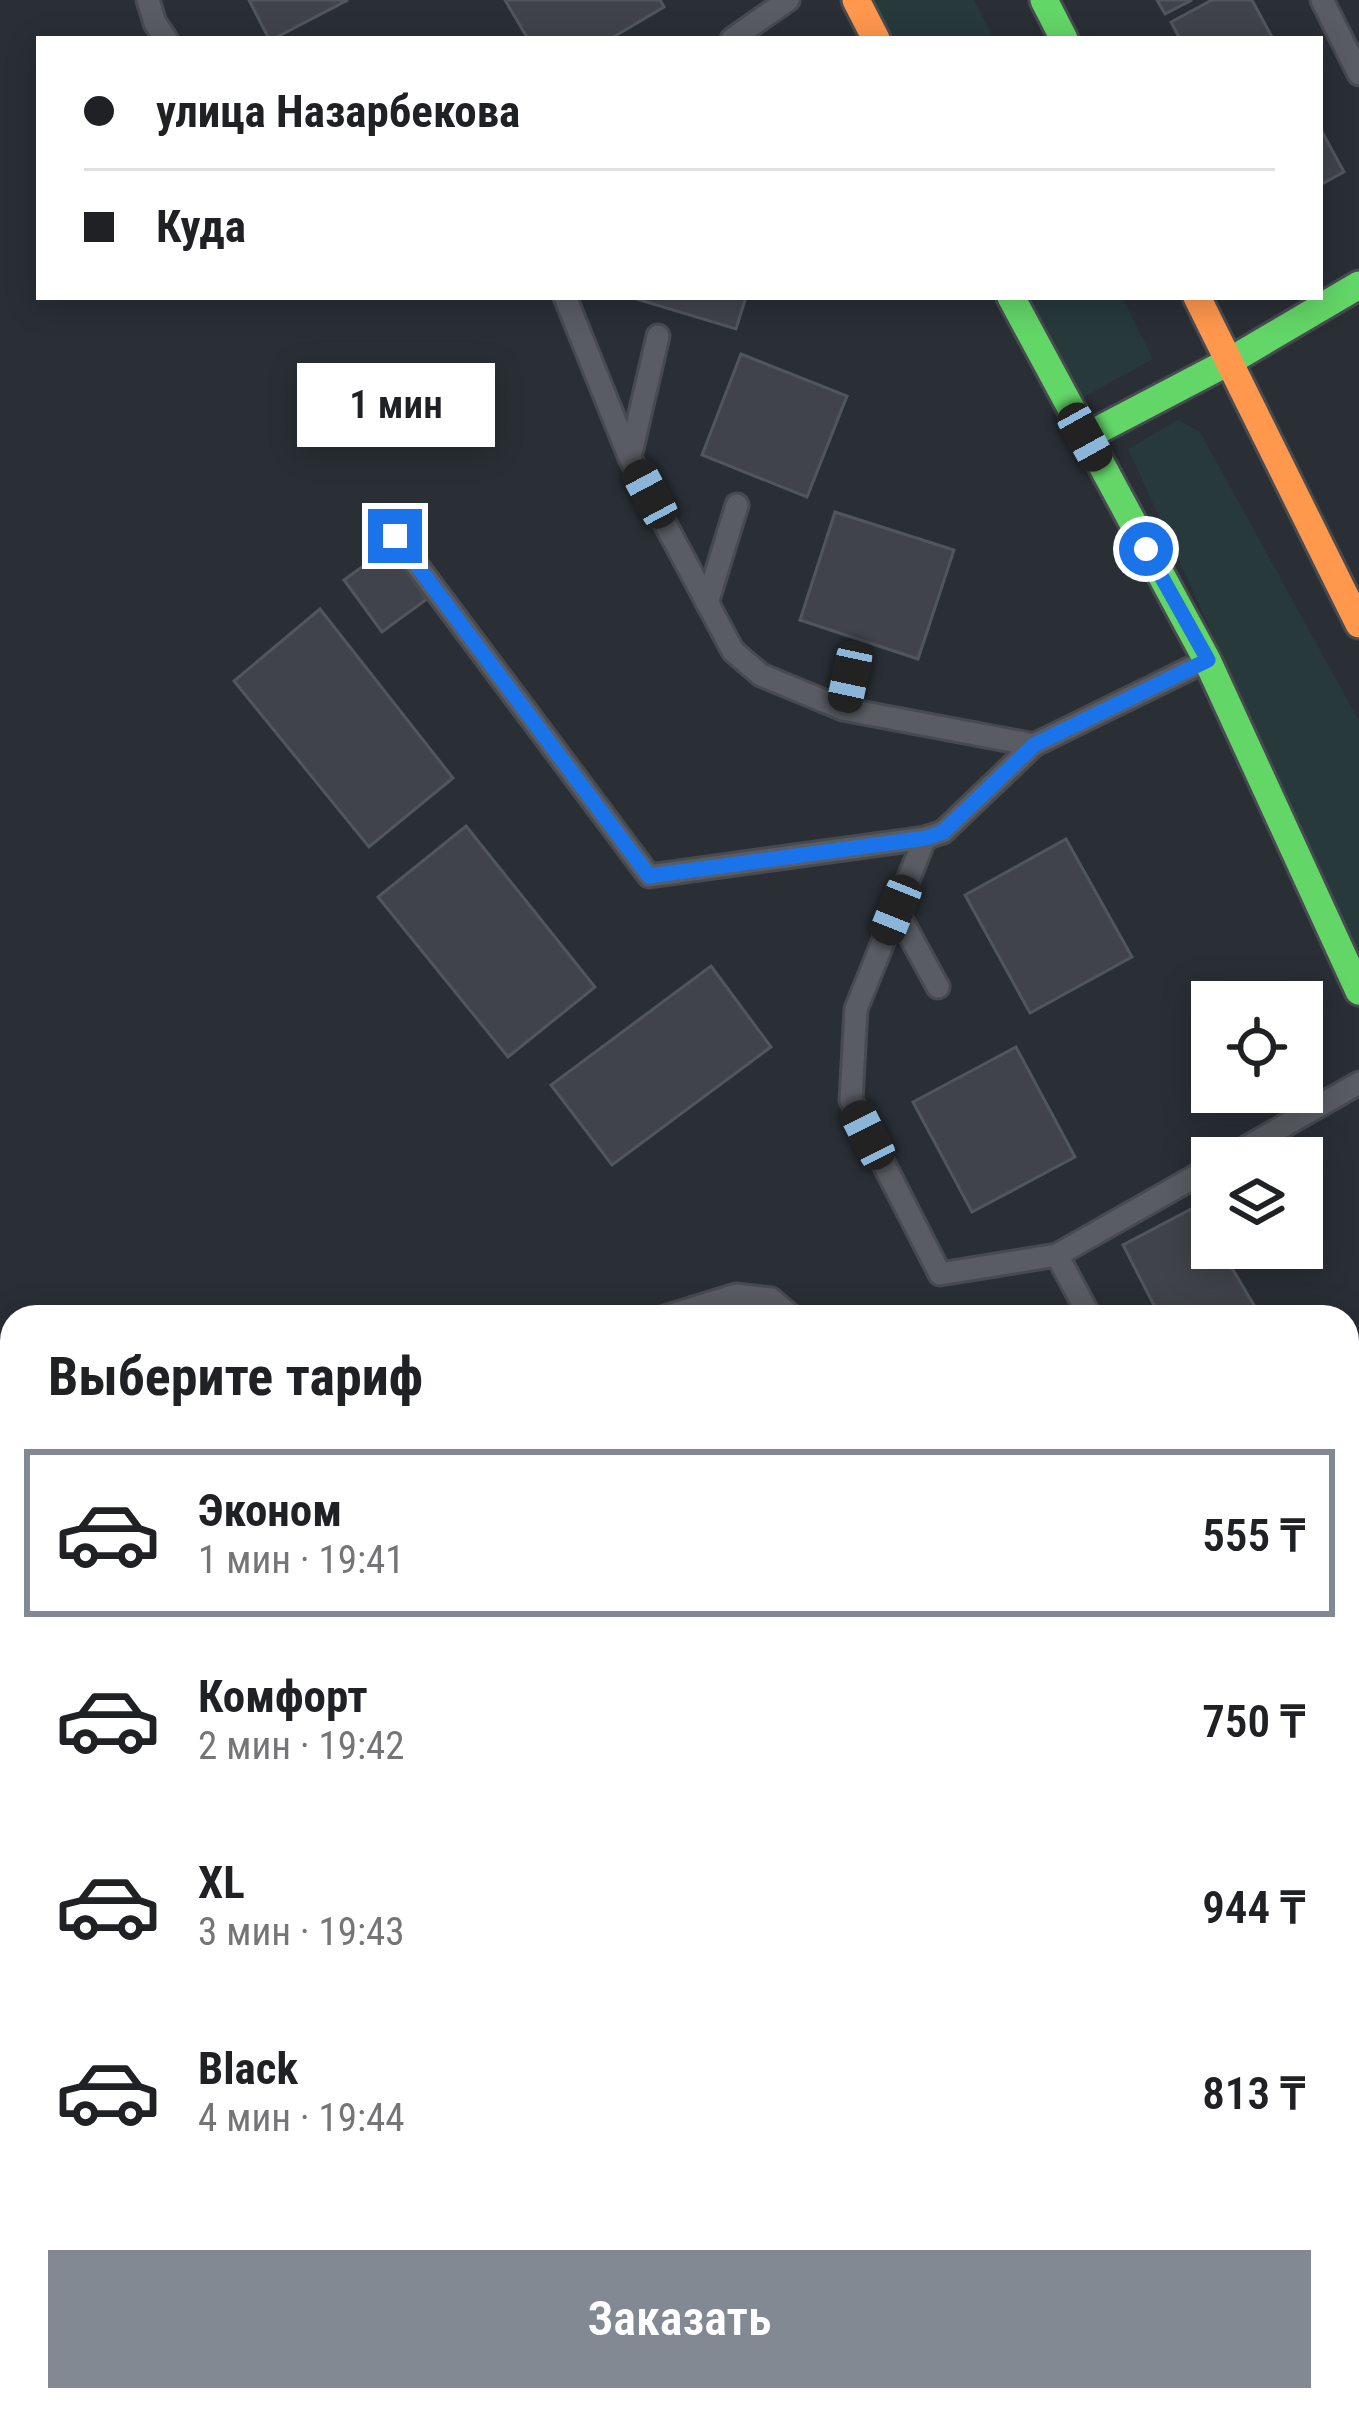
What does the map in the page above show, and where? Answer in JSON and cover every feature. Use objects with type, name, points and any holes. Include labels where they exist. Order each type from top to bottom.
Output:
[{"type":"street","points":[[856,0],[874,36]]},
{"type":"street","points":[[1044,0],[1062,36]]},
{"type":"street","points":[[1085,437],[1230,362],[1359,286]]},
{"type":"street","points":[[1013,300],[1208,660],[1359,991]]},
{"type":"street","points":[[1199,300],[1359,623]]},
{"type":"lane","points":[[148,0],[164,36]]},
{"type":"lane","points":[[736,36],[788,0]]},
{"type":"lane","points":[[1322,0],[1359,74]]},
{"type":"lane","points":[[566,300],[630,458],[733,651],[761,675],[843,710],[1034,745]]},
{"type":"lane","points":[[630,458],[658,336]]},
{"type":"lane","points":[[707,603],[737,505]]},
{"type":"lane","points":[[395,536],[649,876],[943,832],[1034,745],[1208,660]]},
{"type":"lane","points":[[843,710],[850,677]]},
{"type":"lane","points":[[926,838],[856,1009],[851,1100],[940,1274],[1057,1255],[1191,1179]]},
{"type":"lane","points":[[896,910],[938,987]]},
{"type":"lane","points":[[1265,1137],[1359,1083]]},
{"type":"lane","points":[[1057,1255],[1084,1305]]},
{"type":"lane","points":[[704,1305],[736,1295],[771,1299],[778,1305]]},
{"type":"shaded area","points":[[858,0],[974,0],[992,36],[877,36]]},
{"type":"shaded area","points":[[1020,300],[1124,300],[1153,359],[1075,402]]},
{"type":"shaded area","points":[[1178,420],[1200,432],[1359,721],[1359,955],[1128,449]]},
{"type":"building","points":[[249,0],[348,0],[279,36],[267,36]]},
{"type":"building","points":[[505,0],[660,0],[664,7],[615,36],[526,36]]},
{"type":"building","points":[[1157,0],[1192,0],[1165,14]]},
{"type":"building","points":[[1212,0],[1252,0],[1271,36],[1178,36],[1171,22]]},
{"type":"building","points":[[1323,134],[1344,172],[1323,183]]},
{"type":"building","points":[[640,300],[745,300],[736,329]]},
{"type":"building","points":[[741,354],[847,396],[807,497],[702,455]]},
{"type":"building","points":[[835,512],[954,550],[918,659],[800,620]]},
{"type":"building","points":[[389,547],[427,599],[382,632],[344,580]]},
{"type":"building","points":[[320,609],[453,778],[369,847],[234,681]]},
{"type":"building","points":[[466,826],[595,987],[508,1057],[378,897]]},
{"type":"building","points":[[1066,839],[1132,957],[1030,1013],[965,895]]},
{"type":"building","points":[[711,966],[771,1047],[612,1165],[551,1085]]},
{"type":"building","points":[[1016,1047],[1075,1157],[972,1212],[913,1102]]},
{"type":"building","points":[[1191,1209],[1191,1269],[1232,1269],[1254,1305],[1154,1305],[1123,1245]]},
{"type":"traffic: fast","points":[[1044,0],[1062,36]]},
{"type":"traffic: fast","points":[[1085,437],[1230,361],[1359,285]]},
{"type":"traffic: fast","points":[[1013,300],[1207,660],[1359,991]]},
{"type":"traffic: slow","points":[[856,0],[874,36]]},
{"type":"traffic: slow","points":[[1198,300],[1359,624]]},
{"type":"route","points":[[395,536],[649,876],[943,832],[1034,745],[1208,660],[1146,549]]}]
